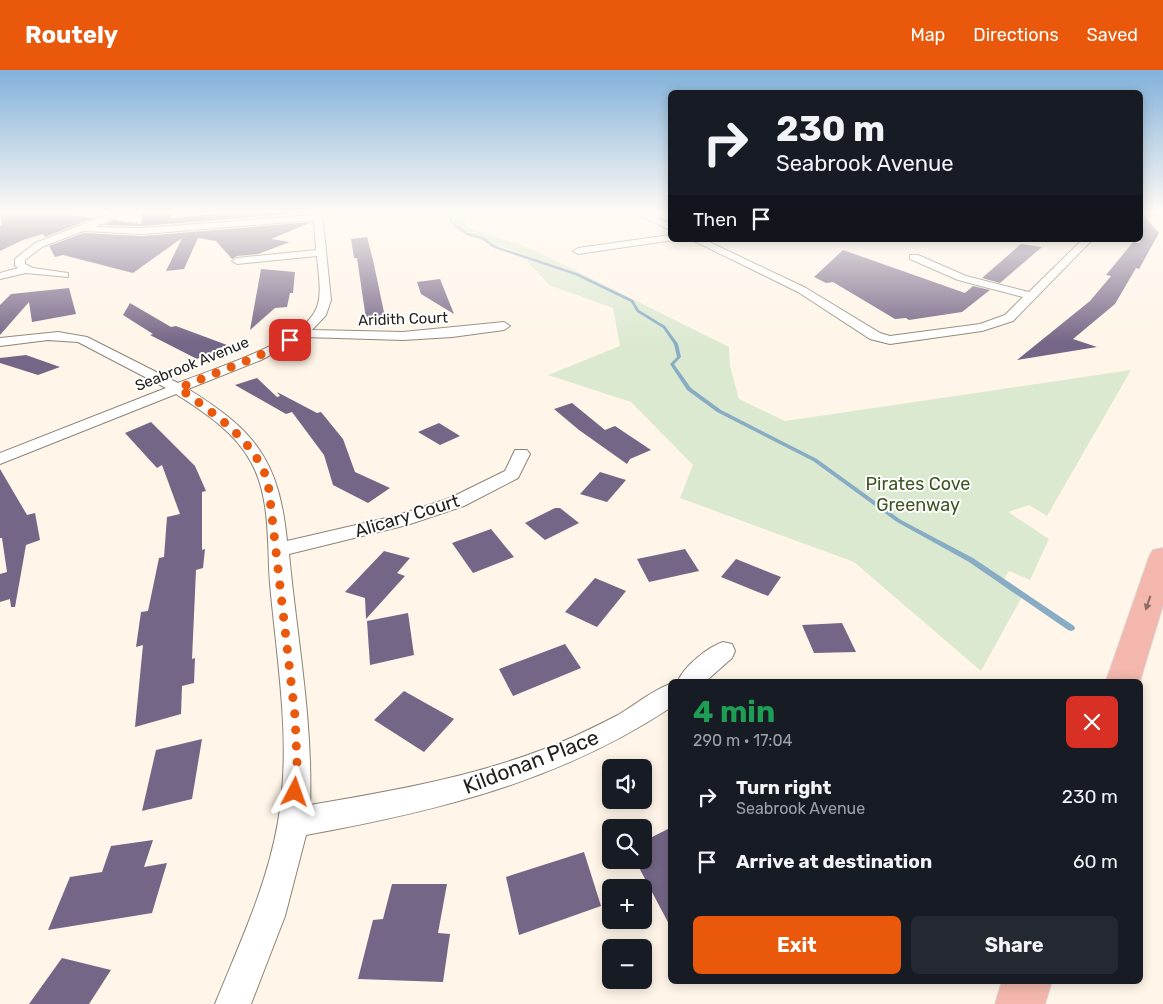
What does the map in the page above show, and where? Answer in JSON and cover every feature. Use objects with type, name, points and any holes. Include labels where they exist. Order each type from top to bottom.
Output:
[{"type":"highway","points":[[1124,679],[1163,557]]},
{"type":"highway","points":[[1020,1004],[1026,984]]},
{"type":"street","points":[[23,256],[20,259],[20,265],[25,270]]},
{"type":"street","points":[[237,261],[294,256]]},
{"type":"street","name":"Seabrook Avenue","points":[[0,459],[256,357],[302,333],[314,323],[324,306],[321,256]]},
{"type":"street","points":[[730,256],[802,290],[882,339],[906,338],[994,324],[1010,318],[1073,256]]},
{"type":"street","points":[[914,257],[962,278],[1033,296]]},
{"type":"street","points":[[0,276],[25,270],[64,275]]},
{"type":"street","name":"Aridith Court","points":[[302,333],[396,338],[442,335],[504,326]]},
{"type":"street","points":[[0,342],[54,337],[85,340],[179,388],[239,436],[259,460],[271,496],[295,716],[297,762],[293,823],[277,887],[257,948],[233,1004]]},
{"type":"street","name":"Alicary Court","points":[[277,550],[400,521],[457,502],[512,474],[521,454]]},
{"type":"street","points":[[692,679],[723,651]]},
{"type":"street","name":"Kildonan Place","points":[[293,823],[453,792],[532,767],[621,726],[668,696]]},
{"type":"green space","name":"Pirates Cove Greenway","points":[[527,256],[545,256],[729,347],[730,366],[739,399],[785,421],[1131,370],[1047,516],[1029,505],[1008,512],[1049,539],[1030,580],[1009,571],[1004,579],[1024,593],[981,671],[854,562],[680,498],[693,465],[631,402],[548,375],[620,346],[613,308],[549,285],[527,261],[536,259]]},
{"type":"building","points":[[65,256],[157,256],[133,273]]},
{"type":"building","points":[[173,256],[190,256],[184,269],[166,271]]},
{"type":"building","points":[[229,256],[241,256],[237,256],[232,259]]},
{"type":"building","points":[[354,256],[372,256],[385,317],[366,319],[357,258],[354,258]]},
{"type":"building","points":[[837,256],[859,256],[965,293],[973,286],[990,290],[962,312],[909,320],[906,318],[895,319],[833,282],[826,283],[814,277]]},
{"type":"building","points":[[1008,256],[1032,256],[1000,283],[982,278]]},
{"type":"building","points":[[1122,256],[1146,256],[1139,269],[1136,268],[1115,304],[1073,339],[1097,347],[1017,360],[1090,301],[1111,276],[1106,275]]},
{"type":"building","points":[[261,269],[295,272],[293,293],[290,293],[287,307],[275,308],[250,330]]},
{"type":"building","points":[[440,279],[454,314],[421,294],[417,282]]},
{"type":"building","points":[[69,288],[76,314],[32,322],[29,302],[0,335],[0,305],[11,294]]},
{"type":"building","points":[[130,303],[171,327],[176,326],[227,345],[197,359],[150,335],[153,334],[123,315]]},
{"type":"building","points":[[26,355],[60,367],[38,375],[0,363],[0,358]]},
{"type":"building","points":[[257,378],[277,397],[280,396],[277,392],[317,413],[321,412],[343,439],[355,472],[390,488],[368,503],[333,485],[324,455],[292,412],[286,414],[235,385]]},
{"type":"building","points":[[572,403],[605,430],[615,426],[651,450],[630,459],[627,464],[579,430],[554,409]]},
{"type":"building","points":[[151,422],[195,466],[206,491],[202,492],[202,550],[205,549],[203,568],[196,570],[192,659],[195,658],[194,683],[182,686],[181,714],[135,727],[143,645],[136,647],[141,612],[148,611],[159,558],[164,557],[167,517],[180,514],[162,465],[157,468],[125,433]]},
{"type":"building","points":[[439,423],[460,436],[440,445],[418,432]]},
{"type":"building","points":[[0,469],[27,515],[35,513],[40,540],[26,545],[15,607],[11,607],[10,599],[0,602],[0,574],[7,572],[2,538],[0,538]]},
{"type":"building","points":[[600,472],[626,480],[607,502],[580,494]]},
{"type":"building","points":[[555,508],[560,508],[579,523],[545,540],[525,523]]},
{"type":"building","points":[[491,529],[514,557],[473,573],[452,543]]},
{"type":"building","points":[[685,549],[699,571],[649,582],[637,559]]},
{"type":"building","points":[[384,551],[410,558],[397,573],[405,576],[366,619],[365,598],[345,592]]},
{"type":"building","points":[[736,559],[781,577],[768,596],[721,577]]},
{"type":"building","points":[[595,578],[626,591],[597,627],[565,612]]},
{"type":"building","points":[[408,613],[414,655],[370,665],[367,621]]},
{"type":"building","points":[[842,623],[856,652],[814,653],[802,625]]},
{"type":"building","points":[[565,644],[581,668],[513,696],[499,669]]},
{"type":"building","points":[[404,691],[454,719],[424,752],[374,720]]},
{"type":"building","points":[[202,739],[192,799],[142,811],[156,750]]},
{"type":"building","points":[[668,829],[668,922],[652,892],[652,879],[645,879],[640,869],[652,869],[652,837]]},
{"type":"building","points":[[153,840],[144,867],[167,863],[152,913],[48,930],[70,877],[102,872],[111,846]]},
{"type":"building","points":[[584,852],[601,906],[519,935],[506,877]]},
{"type":"building","points":[[392,884],[447,884],[438,933],[450,934],[443,982],[358,979],[373,920],[383,919]]},
{"type":"building","points":[[62,958],[111,970],[89,1004],[29,1004]]},
{"type":"waterway","points":[[521,256],[576,274],[632,301],[638,311],[664,327],[676,344],[679,357],[672,364],[689,389],[719,411],[815,460],[899,521],[971,560],[1071,628]]},
{"type":"route","points":[[290,340],[256,357],[179,388],[217,416],[246,442],[259,460],[268,482],[295,716],[297,762],[295,792]]}]
